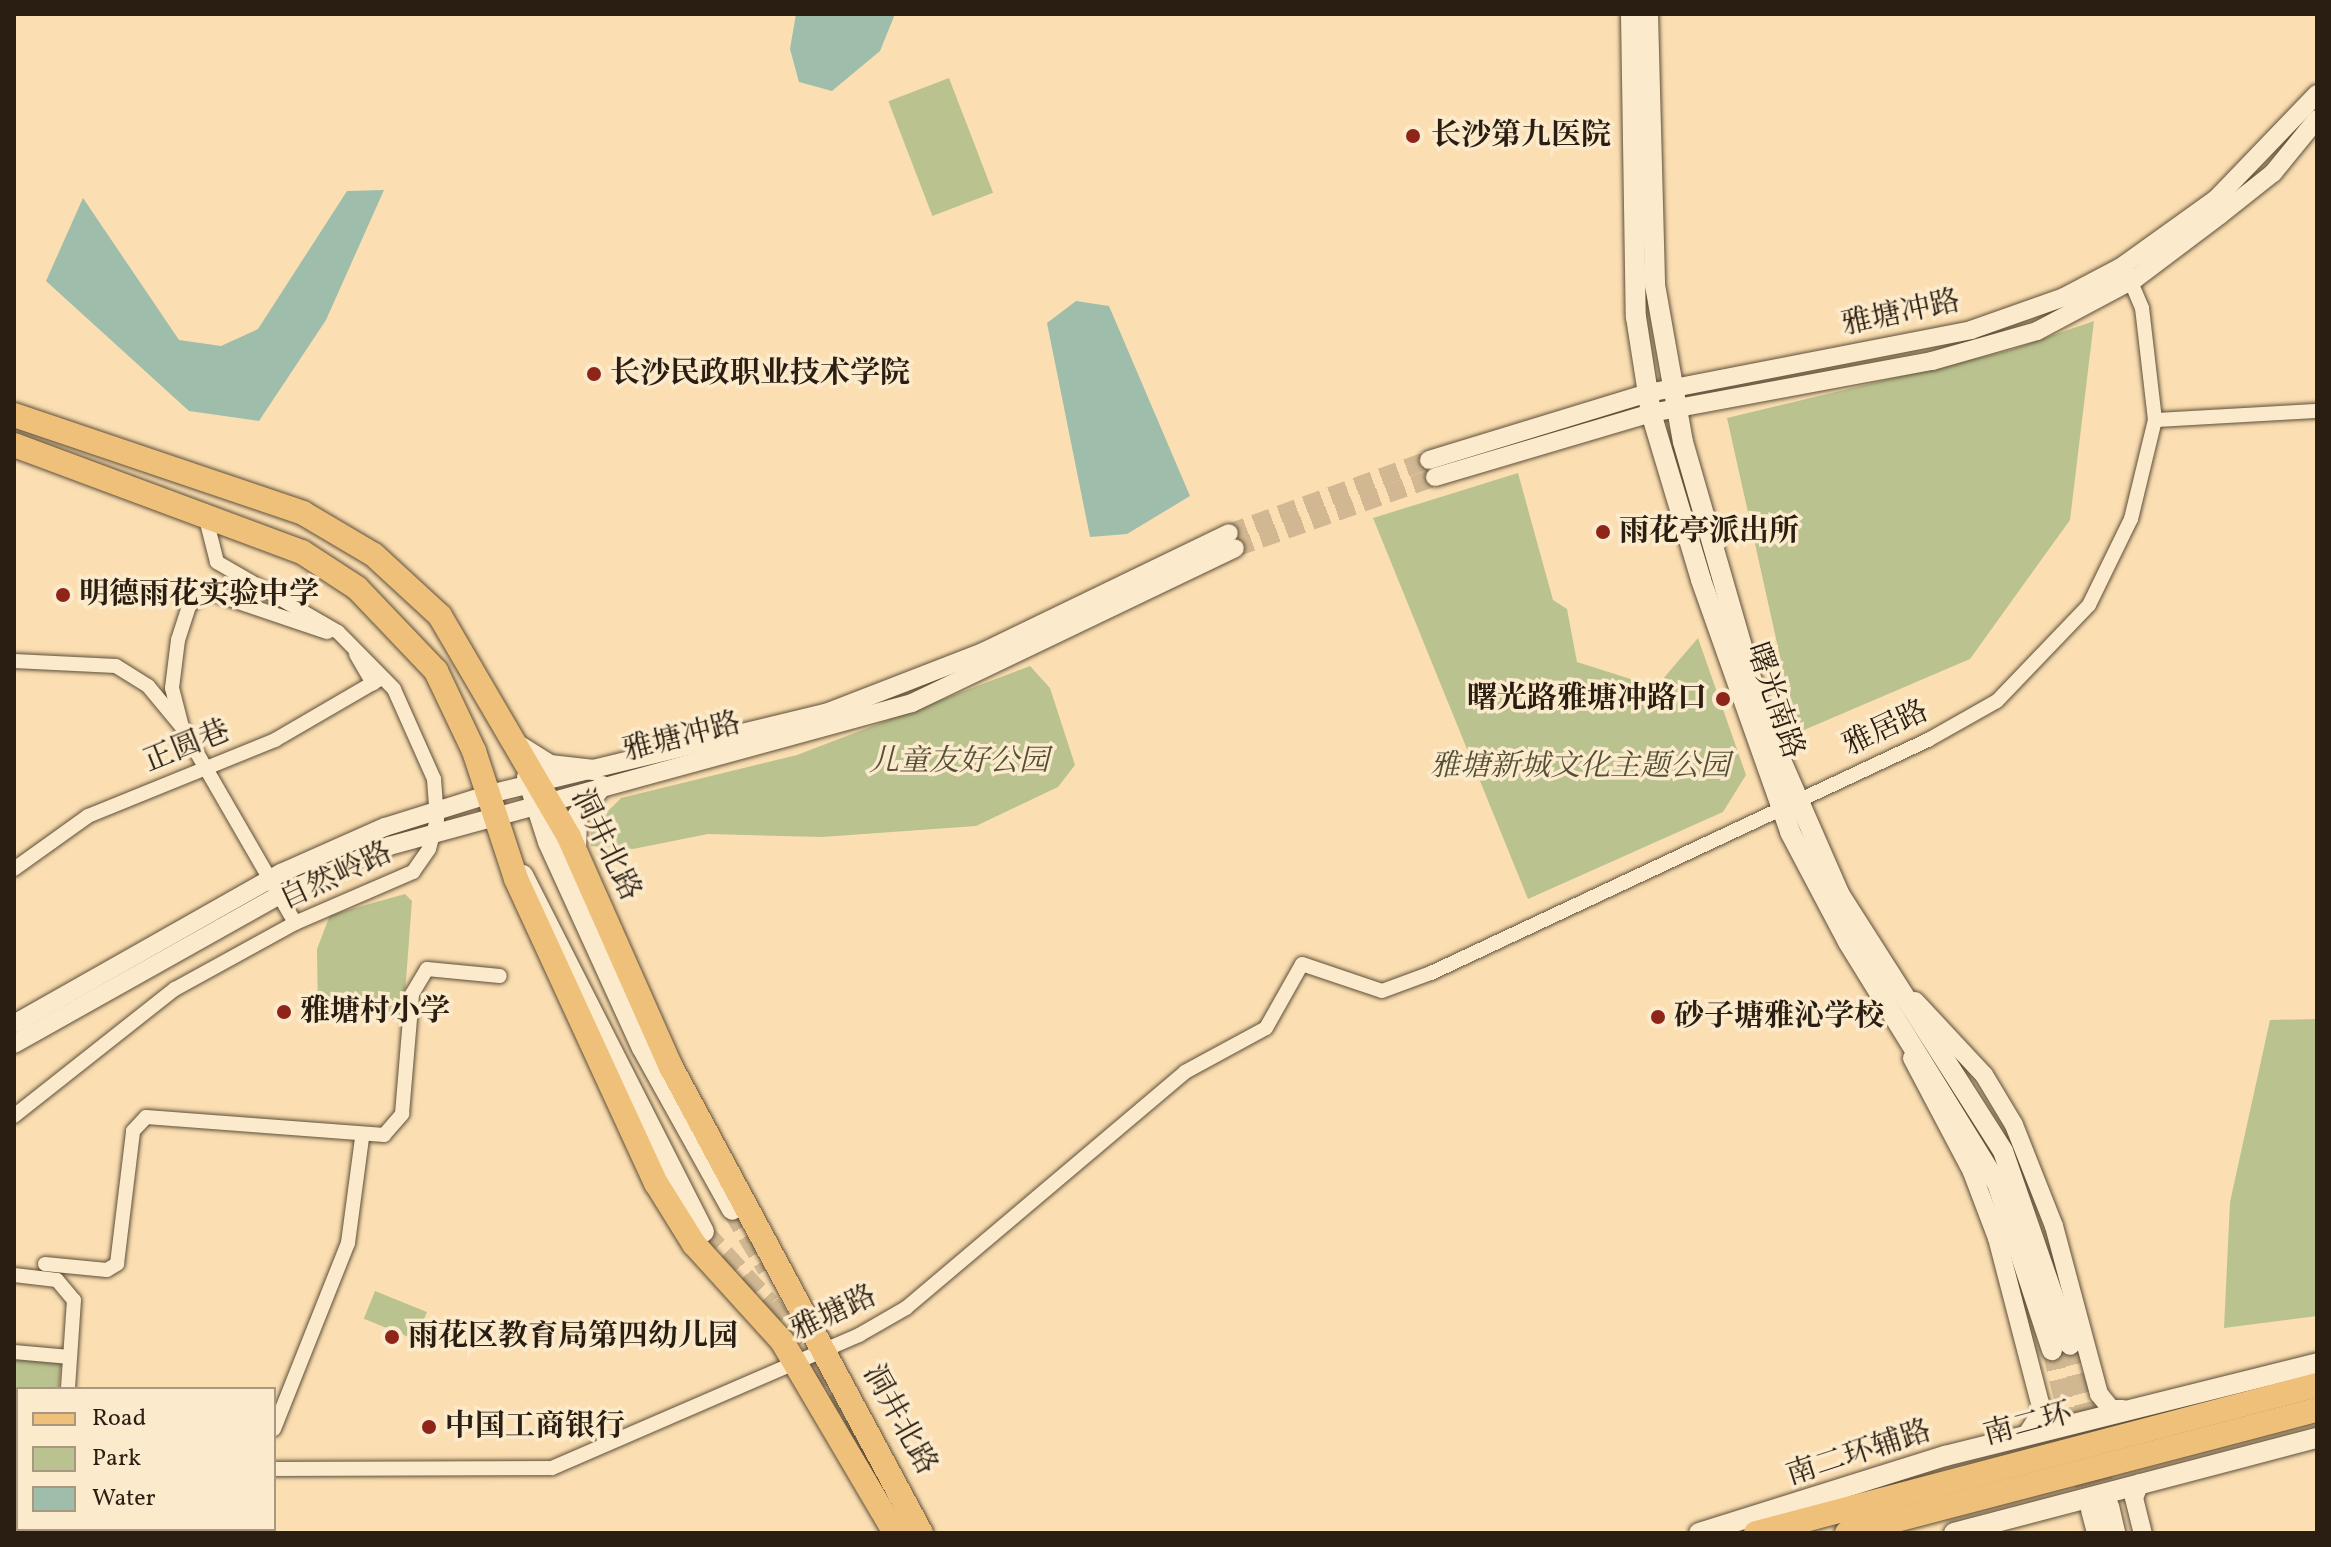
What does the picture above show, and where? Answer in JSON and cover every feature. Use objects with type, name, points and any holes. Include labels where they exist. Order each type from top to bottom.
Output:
[{"type":"main road","name":"曙光南路","points":[[1631,14],[1636,317],[1649,403],[1786,803],[1886,1001],[1997,1183],[2061,1347],[2008,1161],[1905,991],[1846,906],[1786,803],[1714,560],[1676,409],[1655,285],[1648,14]]},
{"type":"main road","name":"洞井北路","points":[[14,415],[263,497],[340,531],[440,616],[515,742],[538,793],[578,857],[671,1067],[822,1348],[890,1466],[921,1533]]},
{"type":"main road","name":"洞井北路","points":[[14,445],[204,511],[330,567],[380,609],[436,671],[593,1054],[656,1183],[694,1244],[794,1362],[863,1473],[895,1533]]},
{"type":"main road","points":[[515,742],[550,765],[598,778],[577,816],[578,857]]},
{"type":"main road","points":[[538,793],[642,1048],[732,1210]]},
{"type":"main road","points":[[507,847],[545,908],[634,1105],[704,1232]]},
{"type":"main road","name":"南二环辅路","points":[[1699,1533],[2027,1434],[2317,1363]]},
{"type":"main road","name":"南二环","points":[[1756,1533],[2317,1385]]},
{"type":"main road","name":"南二环","points":[[1847,1533],[2317,1410]]},
{"type":"main road","points":[[1954,1533],[2137,1491],[2317,1438]]},
{"type":"main road","points":[[2097,1533],[2100,1508],[2115,1533]]},
{"type":"street","name":"雅塘冲路","points":[[1432,468],[1649,403],[1673,387],[1971,330],[2128,273],[2264,157],[2317,94]]},
{"type":"street","name":"雅塘冲路","points":[[1649,403],[1676,409],[1980,350],[2065,319],[2273,173],[2317,119]]},
{"type":"street","name":"雅居路","points":[[1302,964],[1382,991],[1966,720],[2057,645],[2089,605],[2131,519],[2155,420],[2128,273]]},
{"type":"street","points":[[2155,420],[2317,411]]},
{"type":"street","name":"自然岭路","points":[[14,1116],[175,989],[295,923],[413,872],[433,833],[436,811],[416,730],[338,632],[217,562],[204,511]]},
{"type":"street","name":"雅塘冲路","points":[[14,1024],[274,887],[436,811],[493,804],[598,778],[826,713],[905,686],[1232,540]]},
{"type":"street","points":[[182,727],[172,688],[178,640],[189,606],[206,591],[334,634],[378,680]]},
{"type":"street","points":[[14,661],[116,666],[148,686],[182,727],[295,923]]},
{"type":"street","name":"正圆巷","points":[[14,869],[88,816],[275,740],[378,680]]},
{"type":"street","name":"雅塘冲路","points":[[14,1044],[274,887],[433,833],[493,804]]},
{"type":"street","name":"雅塘路","points":[[276,1469],[552,1468],[794,1362],[906,1308],[1185,1072],[1266,1028],[1302,964]]},
{"type":"street","points":[[45,1264],[107,1270],[117,1264],[133,1131],[146,1117],[362,1138],[384,1135],[402,1114],[412,994],[427,969],[500,976]]},
{"type":"street","points":[[1905,991],[1984,1075],[2014,1125],[2054,1226],[2099,1394],[2106,1406],[2123,1409]]},
{"type":"street","points":[[1886,1001],[1997,1238],[2042,1411],[2027,1434]]},
{"type":"street","points":[[276,1424],[348,1243],[362,1138]]},
{"type":"street","points":[[14,1275],[57,1280],[74,1300],[68,1387]]},
{"type":"street","points":[[14,1352],[70,1357]]},
{"type":"street","points":[[2137,1491],[2143,1533]]},
{"type":"green space","points":[[949,78],[993,193],[932,216],[888,101]]},
{"type":"green space","points":[[2094,321],[2070,520],[1970,659],[1797,733],[1727,418],[2007,351]]},
{"type":"green space","name":"雅塘新城文化主题公园","points":[[1518,473],[1553,600],[1567,609],[1577,662],[1656,687],[1698,638],[1746,775],[1723,812],[1528,899],[1373,518]]},
{"type":"green space","name":"儿童友好公园","points":[[1030,666],[1050,688],[1075,765],[1058,787],[976,826],[822,837],[708,834],[633,849],[591,846],[591,828],[621,798],[797,755]]},
{"type":"green space","points":[[405,894],[412,901],[403,1020],[318,1014],[317,949],[330,915]]},
{"type":"green space","points":[[2317,1019],[2317,1316],[2224,1328],[2230,1202],[2270,1020]]},
{"type":"green space","points":[[375,1291],[427,1312],[416,1340],[364,1319]]},
{"type":"green space","points":[[14,1359],[61,1362],[59,1387],[16,1387]]},
{"type":"water","points":[[796,14],[895,14],[880,51],[832,91],[799,82],[790,49]]},
{"type":"water","points":[[384,190],[326,320],[259,421],[189,411],[46,281],[83,198],[179,340],[221,346],[258,329],[347,191]]},
{"type":"water","points":[[1076,301],[1109,306],[1190,496],[1127,534],[1090,537],[1047,323]]},
{"type":"tunnel","points":[[1229,533],[1429,460]]},
{"type":"tunnel","points":[[1235,548],[1435,477]]},
{"type":"tunnel","points":[[732,1210],[767,1269]]},
{"type":"tunnel","points":[[704,1232],[770,1304],[815,1369],[898,1523]]},
{"type":"tunnel","points":[[2070,1345],[2109,1506]]},
{"type":"tunnel","points":[[2052,1350],[2091,1510]]},
{"type":"place","name":"长沙第九医院","points":[[1413,136]]},
{"type":"place","name":"长沙民政职业技术学院","points":[[594,374]]},
{"type":"place","name":"雨花亭派出所","points":[[1603,532]]},
{"type":"place","name":"明德雨花实验中学","points":[[63,595]]},
{"type":"place","name":"曙光路雅塘冲路口","points":[[1723,699]]},
{"type":"place","name":"雅塘村小学","points":[[284,1012]]},
{"type":"place","name":"砂子塘雅沁学校","points":[[1658,1017]]},
{"type":"place","name":"雨花区教育局第四幼儿园","points":[[392,1337]]},
{"type":"place","name":"中国工商银行","points":[[429,1427]]}]
